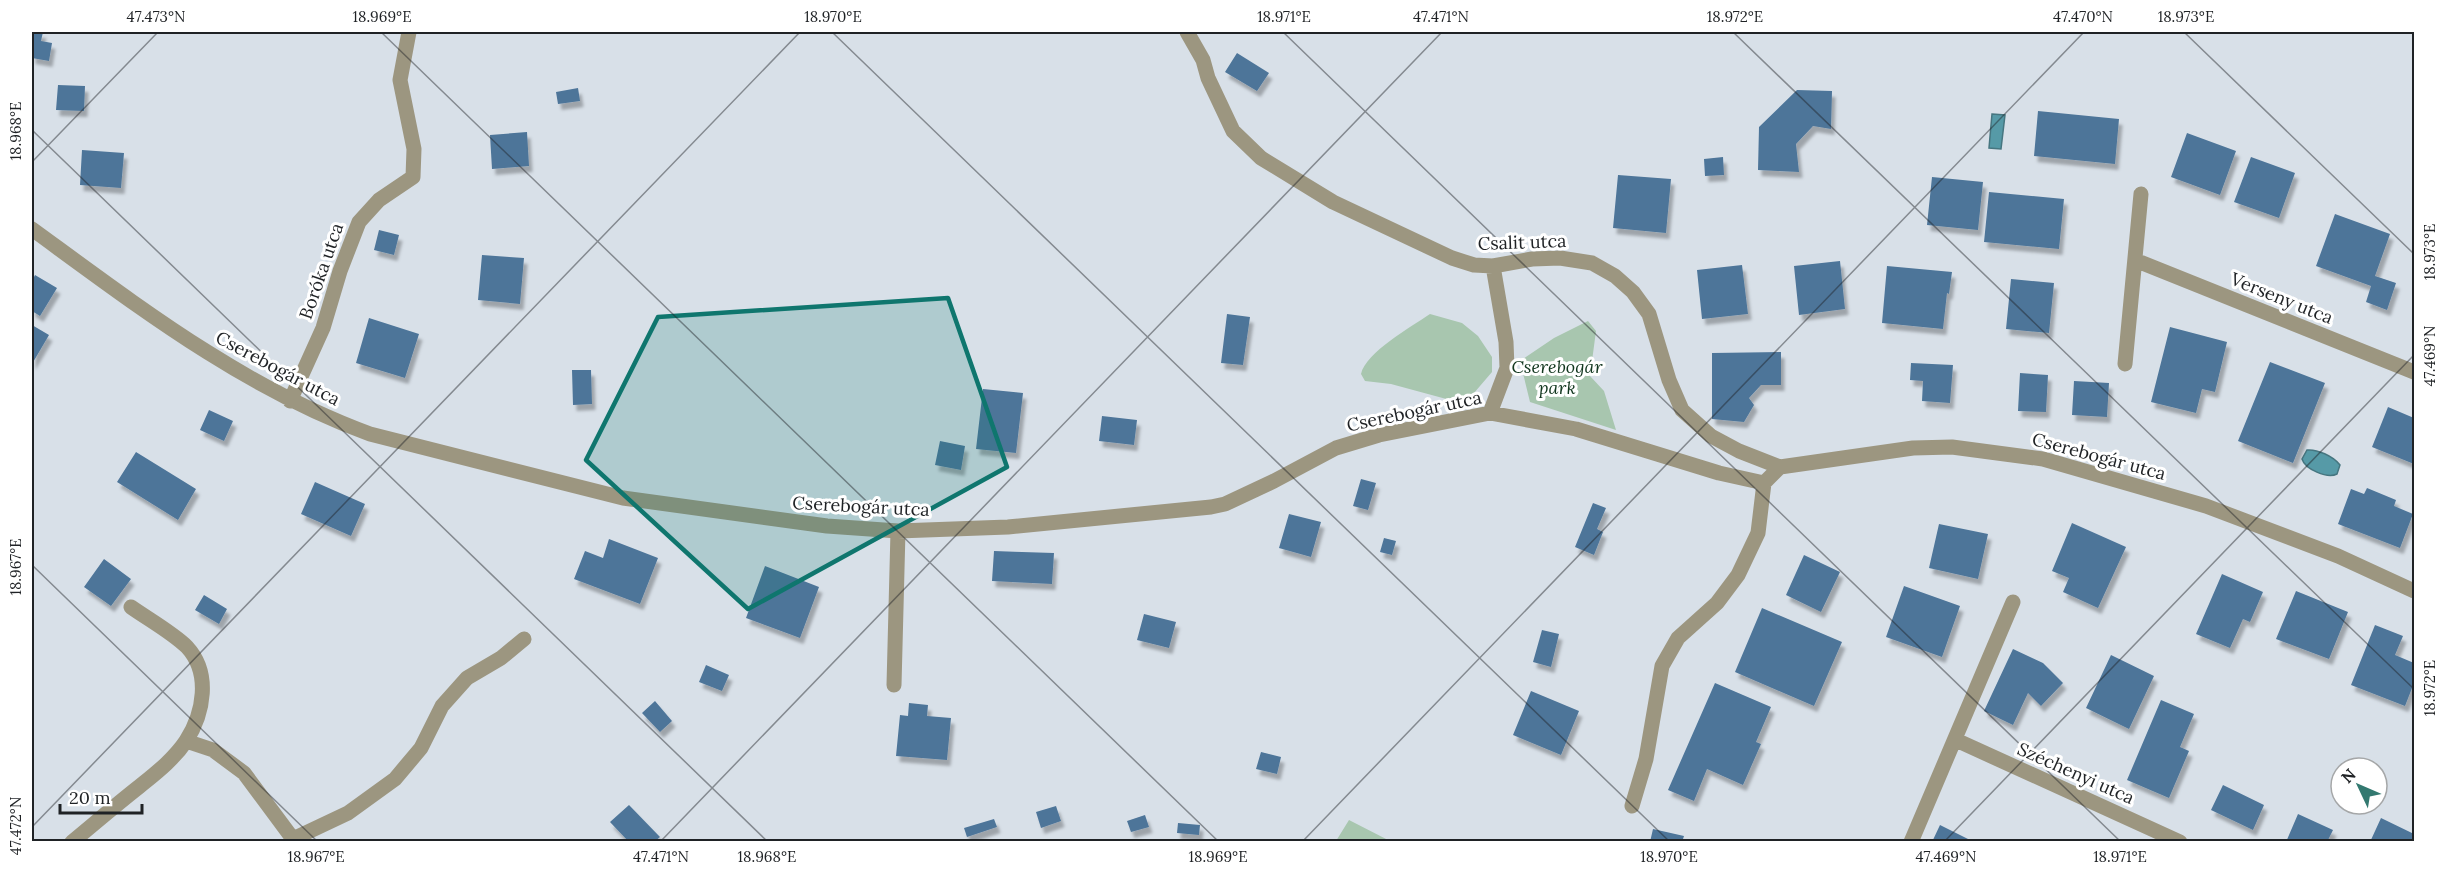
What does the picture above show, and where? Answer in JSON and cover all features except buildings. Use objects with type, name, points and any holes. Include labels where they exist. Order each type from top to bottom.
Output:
[{"type":"street","name":"Boróka utca","points":[[290,401],[323,328],[340,271],[359,222],[379,200],[413,177],[414,149],[400,80],[409,32]]},
{"type":"street","name":"Csalit utca","points":[[1186,32],[1203,60],[1208,78],[1233,131],[1261,158],[1333,202],[1441,253],[1474,265],[1493,266],[1532,259],[1560,258],[1593,263],[1615,276],[1633,292],[1649,314],[1669,380],[1682,410],[1711,436],[1739,451],[1780,467]]},
{"type":"street","points":[[2125,364],[2142,194]]},
{"type":"street","name":"Cserebogár utca","points":[[32,229],[185,338],[290,401],[370,434],[623,498],[765,519],[898,531],[1008,527],[1211,507],[1225,504],[1274,481],[1336,448],[1379,435],[1490,414],[1576,429],[1719,473],[1764,483]]},
{"type":"street","name":"Verseny utca","points":[[2135,260],[2415,372]]},
{"type":"street","points":[[1490,414],[1507,368],[1506,342],[1493,266]]},
{"type":"street","name":"Cserebogár utca","points":[[1780,467],[1913,448],[1952,447],[2043,459],[2206,506],[2338,556],[2394,579],[2415,591]]},
{"type":"street","points":[[1632,806],[1646,759],[1662,666],[1678,638],[1717,603],[1738,574],[1758,533],[1764,483],[1780,467]]},
{"type":"street","points":[[894,685],[898,531]]},
{"type":"street","points":[[1911,842],[1988,666],[2013,602]]},
{"type":"street","points":[[72,842],[164,766],[186,741],[203,695],[203,679],[196,660],[186,646],[131,608]]},
{"type":"street","points":[[186,741],[213,750],[244,773],[293,839],[348,813],[395,779],[421,748],[442,706],[467,678],[501,658],[524,639]]},
{"type":"street","name":"Széchenyi utca","points":[[1956,740],[2180,842]]},
{"type":"highlighted area","points":[[948,298],[1007,467],[748,609],[586,460],[658,317]]},
{"type":"green space","points":[[1430,314],[1462,323],[1478,336],[1492,357],[1492,372],[1474,393],[1450,400],[1391,384],[1365,381],[1361,374],[1371,357]]},
{"type":"green space","name":"Cserebogár park","points":[[1588,321],[1596,331],[1590,376],[1604,391],[1616,430],[1530,402],[1520,361],[1554,338]]},
{"type":"green space","points":[[1349,820],[1390,841],[1336,841]]},
{"type":"water","points":[[1992,114],[2005,115],[2001,149],[1989,148]]},
{"type":"water","points":[[2307,450],[2320,452],[2333,459],[2340,465],[2337,474],[2322,474],[2307,466],[2302,459]]}]
